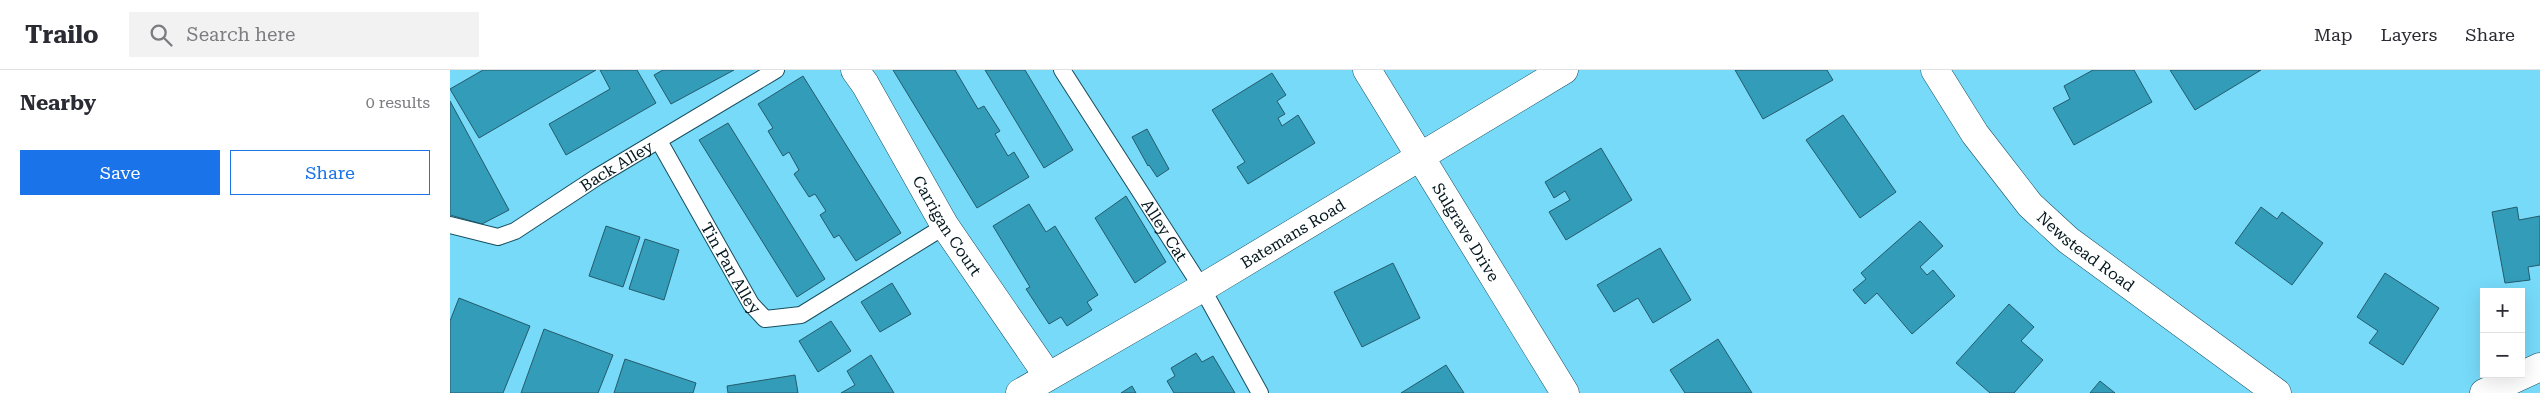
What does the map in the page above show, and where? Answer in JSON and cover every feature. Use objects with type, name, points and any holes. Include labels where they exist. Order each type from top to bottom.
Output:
[{"type":"street","name":"Carrigan Court","points":[[855,70],[865,84],[944,226],[1048,376]]},
{"type":"street","name":"Sulgrave Drive","points":[[1367,70],[1565,393]]},
{"type":"street","name":"Batemans Road","points":[[1020,393],[1202,288],[1564,70]]},
{"type":"street","name":"Newstead Road","points":[[1942,72],[1997,166],[2030,205],[2068,240],[2277,393]]},
{"type":"street","points":[[2484,393],[2540,367]]},
{"type":"lane","name":"Back Alley","points":[[450,225],[498,237],[515,231],[597,177],[776,70]]},
{"type":"lane","name":"Alley Cat","points":[[1062,70],[1202,288],[1260,393]]},
{"type":"lane","name":"Tin Pan Alley","points":[[658,141],[751,304],[765,319],[801,315],[944,226]]},
{"type":"building","points":[[483,70],[596,70],[479,138],[450,89]]},
{"type":"building","points":[[600,70],[637,70],[656,103],[566,155],[549,124],[610,89]]},
{"type":"building","points":[[663,70],[734,70],[671,104],[654,75]]},
{"type":"building","points":[[893,70],[955,70],[978,109],[984,106],[1000,131],[995,134],[1008,156],[1014,152],[1029,177],[977,208]]},
{"type":"building","points":[[985,70],[1025,70],[1073,150],[1044,168]]},
{"type":"building","points":[[1735,70],[1827,70],[1833,80],[1763,119]]},
{"type":"building","points":[[2093,70],[2134,70],[2152,102],[2074,145],[2053,108],[2070,99],[2064,86]]},
{"type":"building","points":[[2170,70],[2261,70],[2195,110]]},
{"type":"building","points":[[1272,73],[1286,95],[1277,101],[1285,114],[1278,118],[1282,126],[1298,115],[1315,143],[1248,184],[1237,167],[1245,162],[1212,110]]},
{"type":"building","points":[[803,76],[901,233],[856,261],[839,235],[834,238],[820,215],[826,211],[815,194],[809,197],[794,174],[799,170],[789,152],[783,156],[768,131],[773,128],[758,104]]},
{"type":"building","points":[[450,101],[509,210],[482,224],[450,215]]},
{"type":"building","points":[[1843,115],[1896,192],[1860,218],[1806,140]]},
{"type":"building","points":[[728,123],[825,279],[797,297],[699,140]]},
{"type":"building","points":[[1147,129],[1169,169],[1157,177],[1148,166],[1132,137]]},
{"type":"building","points":[[1601,148],[1632,200],[1566,240],[1549,212],[1570,200],[1565,191],[1554,198],[1545,182]]},
{"type":"building","points":[[1126,196],[1166,262],[1135,283],[1095,218]]},
{"type":"building","points":[[1029,204],[1046,232],[1055,226],[1098,295],[1087,302],[1092,310],[1067,326],[1061,317],[1049,324],[1026,289],[1030,287],[993,226]]},
{"type":"building","points":[[2261,207],[2277,219],[2282,212],[2323,243],[2292,285],[2235,243]]},
{"type":"building","points":[[2517,207],[2519,220],[2540,216],[2540,265],[2528,267],[2530,280],[2505,283],[2492,212]]},
{"type":"building","points":[[1920,221],[1943,246],[1920,267],[1927,275],[1933,270],[1955,296],[1912,334],[1877,293],[1865,304],[1853,290],[1866,279],[1861,273]]},
{"type":"building","points":[[606,226],[640,237],[623,287],[589,276]]},
{"type":"building","points":[[645,239],[679,250],[664,300],[629,289]]},
{"type":"building","points":[[1660,248],[1691,300],[1653,323],[1638,298],[1614,312],[1597,285]]},
{"type":"building","points":[[1393,263],[1420,318],[1362,347],[1334,292]]},
{"type":"building","points":[[2385,273],[2439,308],[2403,365],[2369,343],[2378,331],[2357,317]]},
{"type":"building","points":[[892,283],[911,314],[880,332],[861,302]]},
{"type":"building","points":[[459,298],[530,326],[503,393],[450,393],[450,321]]},
{"type":"building","points":[[2009,304],[2034,327],[2021,341],[2043,360],[2014,393],[1990,393],[1956,363]]},
{"type":"building","points":[[831,321],[851,351],[818,372],[799,341]]},
{"type":"building","points":[[544,329],[613,355],[598,393],[521,393]]},
{"type":"building","points":[[1718,339],[1752,393],[1685,393],[1670,370]]},
{"type":"building","points":[[1196,353],[1202,362],[1213,356],[1235,393],[1174,393],[1167,381],[1175,376],[1171,368]]},
{"type":"building","points":[[871,355],[894,393],[841,393],[855,385],[847,371]]},
{"type":"building","points":[[625,359],[696,383],[693,393],[614,393]]},
{"type":"building","points":[[1446,365],[1464,393],[1401,393]]},
{"type":"building","points":[[795,375],[798,393],[728,393],[727,386]]},
{"type":"building","points":[[2100,381],[2115,393],[2090,393]]},
{"type":"building","points":[[1132,386],[1136,393],[1121,393]]}]
